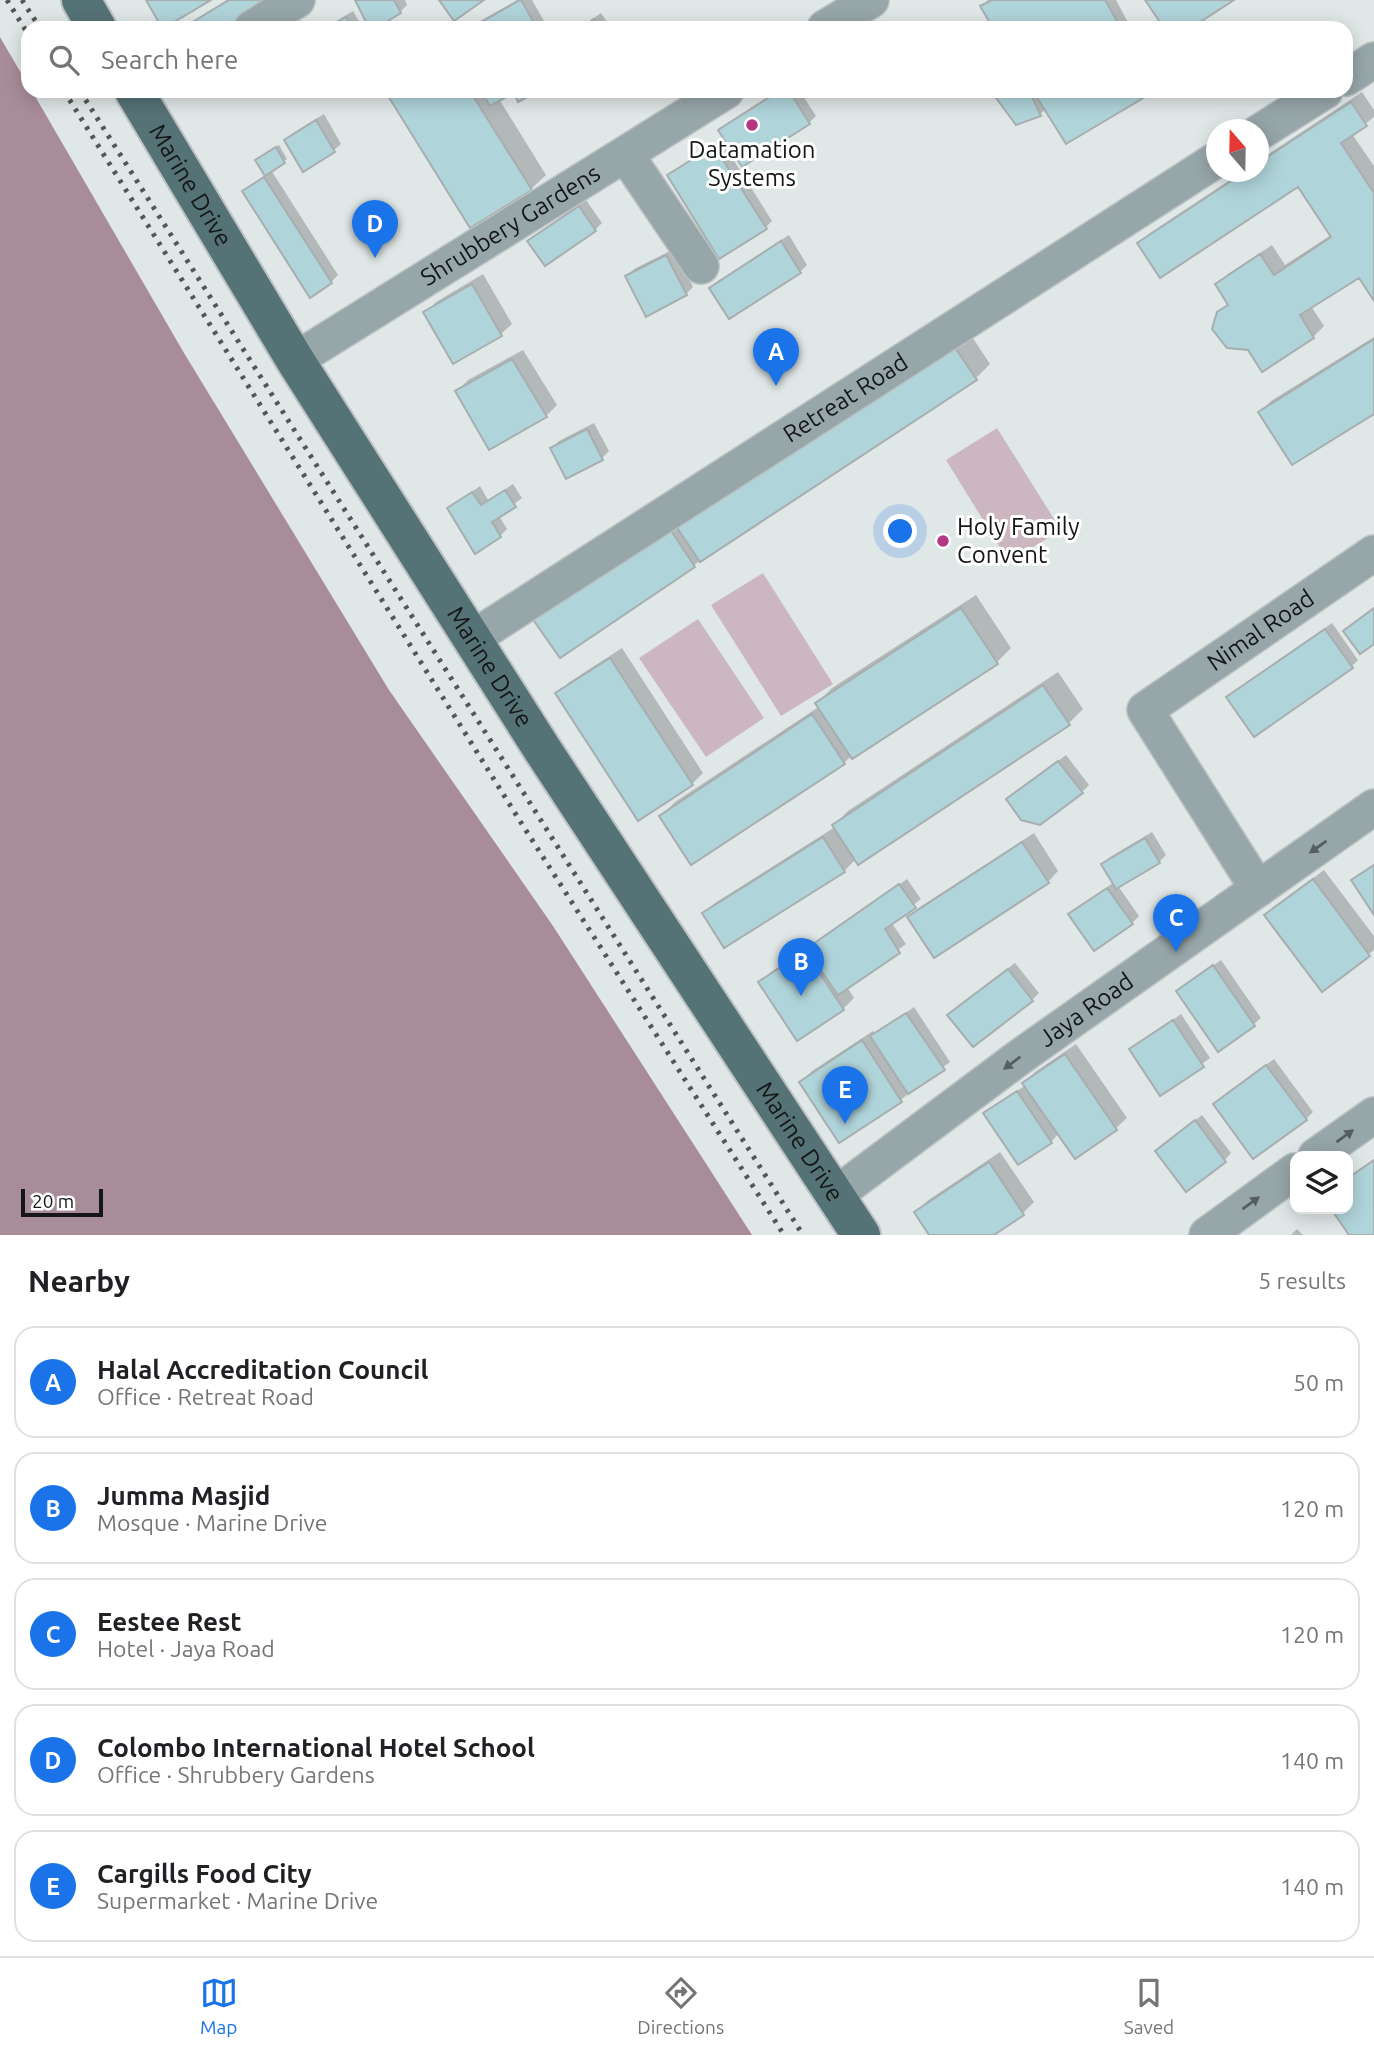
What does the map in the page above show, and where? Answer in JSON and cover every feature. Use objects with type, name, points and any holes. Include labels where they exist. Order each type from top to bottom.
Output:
[{"type":"main road","points":[[81,0],[93,21]]},
{"type":"main road","name":"Marine Drive","points":[[144,98],[295,360],[542,749],[861,1235]]},
{"type":"street","points":[[263,21],[297,0]]},
{"type":"street","points":[[836,21],[871,0]]},
{"type":"street","points":[[1353,74],[1374,60]]},
{"type":"street","name":"Shrubbery Gardens","points":[[295,360],[715,98]]},
{"type":"street","points":[[1269,127],[1314,98]]},
{"type":"street","points":[[626,155],[701,266]]},
{"type":"street","name":"Retreat Road","points":[[473,638],[1206,166]]},
{"type":"street","name":"Nimal Road","points":[[1258,890],[1146,709],[1374,553]]},
{"type":"street","name":"Jaya Road","points":[[835,1195],[1021,1056],[1374,807]]},
{"type":"street","points":[[1323,1151],[1374,1115]]},
{"type":"street","points":[[1207,1235],[1290,1175]]},
{"type":"shaded area","points":[[0,37],[21,73],[21,98],[36,98],[184,353],[389,690],[553,926],[752,1235],[0,1235]]},
{"type":"shaded area","points":[[997,428],[1061,530],[1009,562],[946,460]]},
{"type":"shaded area","points":[[763,573],[833,684],[781,716],[711,605]]},
{"type":"shaded area","points":[[698,619],[764,718],[706,757],[639,658]]},
{"type":"building","points":[[146,0],[211,0],[176,21],[158,21]]},
{"type":"building","points":[[229,0],[280,0],[246,21],[194,21]]},
{"type":"building","points":[[355,0],[394,0],[401,13],[388,21],[366,21]]},
{"type":"building","points":[[439,0],[484,0],[454,21]]},
{"type":"building","points":[[520,0],[533,21],[483,21]]},
{"type":"building","points":[[992,0],[1105,0],[1117,21],[989,21],[980,6]]},
{"type":"building","points":[[1145,0],[1234,0],[1202,21],[1159,21]]},
{"type":"building","points":[[389,98],[474,98],[532,190],[470,228]]},
{"type":"building","points":[[485,98],[505,98],[490,106]]},
{"type":"building","points":[[768,98],[793,98],[810,124],[742,167],[718,130]]},
{"type":"building","points":[[996,98],[1032,98],[1041,116],[1016,125]]},
{"type":"building","points":[[1037,98],[1143,98],[1066,144]]},
{"type":"building","points":[[1351,102],[1367,126],[1341,143],[1374,193],[1374,301],[1359,278],[1300,315],[1314,338],[1262,372],[1248,350],[1227,348],[1212,329],[1217,312],[1228,305],[1215,284],[1260,254],[1274,275],[1331,237],[1298,187],[1160,278],[1137,243],[1230,182],[1269,182],[1269,156]]},
{"type":"building","points":[[316,120],[335,152],[303,172],[284,140]]},
{"type":"building","points":[[714,146],[767,229],[719,259],[667,175]]},
{"type":"building","points":[[276,147],[285,163],[265,176],[255,160]]},
{"type":"building","points":[[264,177],[332,283],[310,298],[242,191]]},
{"type":"building","points":[[579,206],[596,231],[545,266],[527,241]]},
{"type":"building","points":[[781,241],[801,273],[729,319],[709,288]]},
{"type":"building","points":[[666,255],[687,295],[646,317],[625,276]]},
{"type":"building","points":[[472,284],[502,336],[453,364],[423,312]]},
{"type":"building","points":[[1374,339],[1374,414],[1292,465],[1258,412]]},
{"type":"building","points":[[951,342],[977,380],[700,562],[674,523]]},
{"type":"building","points":[[512,359],[547,417],[489,450],[455,391]]},
{"type":"building","points":[[587,429],[603,460],[566,479],[550,448]]},
{"type":"building","points":[[505,490],[516,507],[492,522],[501,537],[475,554],[447,508],[472,492],[481,505]]},
{"type":"building","points":[[668,526],[695,567],[560,658],[532,618]]},
{"type":"building","points":[[961,608],[998,664],[852,759],[815,703]]},
{"type":"building","points":[[1374,608],[1374,644],[1360,654],[1343,631]]},
{"type":"building","points":[[1325,629],[1353,668],[1254,737],[1226,697]]},
{"type":"building","points":[[610,658],[693,785],[638,821],[555,693]]},
{"type":"building","points":[[1043,685],[1070,725],[858,865],[832,825]]},
{"type":"building","points":[[812,714],[845,764],[691,865],[659,816]]},
{"type":"building","points":[[1058,761],[1083,793],[1040,825],[1021,820],[1006,799]]},
{"type":"building","points":[[823,837],[845,872],[724,948],[702,913]]},
{"type":"building","points":[[1145,838],[1160,863],[1116,889],[1101,864]]},
{"type":"building","points":[[1022,842],[1049,883],[934,958],[907,917]]},
{"type":"building","points":[[1374,865],[1374,915],[1351,880]]},
{"type":"building","points":[[1313,879],[1370,956],[1322,992],[1264,915]]},
{"type":"building","points":[[899,884],[916,908],[885,929],[900,953],[838,995],[806,949]]},
{"type":"building","points":[[1107,888],[1133,924],[1094,951],[1068,914]]},
{"type":"building","points":[[805,951],[844,1010],[797,1041],[758,982]]},
{"type":"building","points":[[1213,965],[1255,1026],[1218,1052],[1176,991]]},
{"type":"building","points":[[1008,969],[1033,1001],[973,1047],[947,1015]]},
{"type":"building","points":[[906,1013],[945,1070],[908,1094],[870,1036]]},
{"type":"building","points":[[1173,1020],[1204,1067],[1160,1096],[1129,1049]]},
{"type":"building","points":[[862,1040],[902,1102],[839,1143],[799,1082]]},
{"type":"building","points":[[1065,1054],[1117,1130],[1075,1159],[1022,1083]]},
{"type":"building","points":[[1266,1065],[1307,1120],[1253,1159],[1213,1104]]},
{"type":"building","points":[[1017,1091],[1052,1143],[1018,1165],[983,1113]]},
{"type":"building","points":[[1195,1120],[1226,1162],[1186,1192],[1155,1151]]},
{"type":"building","points":[[1374,1160],[1374,1235],[1349,1235],[1334,1214],[1353,1214],[1353,1175]]},
{"type":"building","points":[[989,1162],[1024,1215],[994,1235],[929,1235],[914,1212]]},
{"type":"railway","points":[[7,0],[21,23]]},
{"type":"railway","points":[[22,0],[36,21]]},
{"type":"railway","points":[[68,98],[520,821],[784,1235]]},
{"type":"railway","points":[[84,98],[803,1235]]},
{"type":"place","name":"Datamation Systems","points":[[752,125]]},
{"type":"place","name":"Colombo International Hotel School","points":[[375,258]]},
{"type":"place","name":"Halal Accreditation Council","points":[[776,386]]},
{"type":"place","name":"Holy Family Convent","points":[[943,541]]},
{"type":"place","name":"Eestee Rest","points":[[1176,952]]},
{"type":"place","name":"Jumma Masjid","points":[[801,996]]},
{"type":"place","name":"Cargills Food City","points":[[845,1124]]}]
